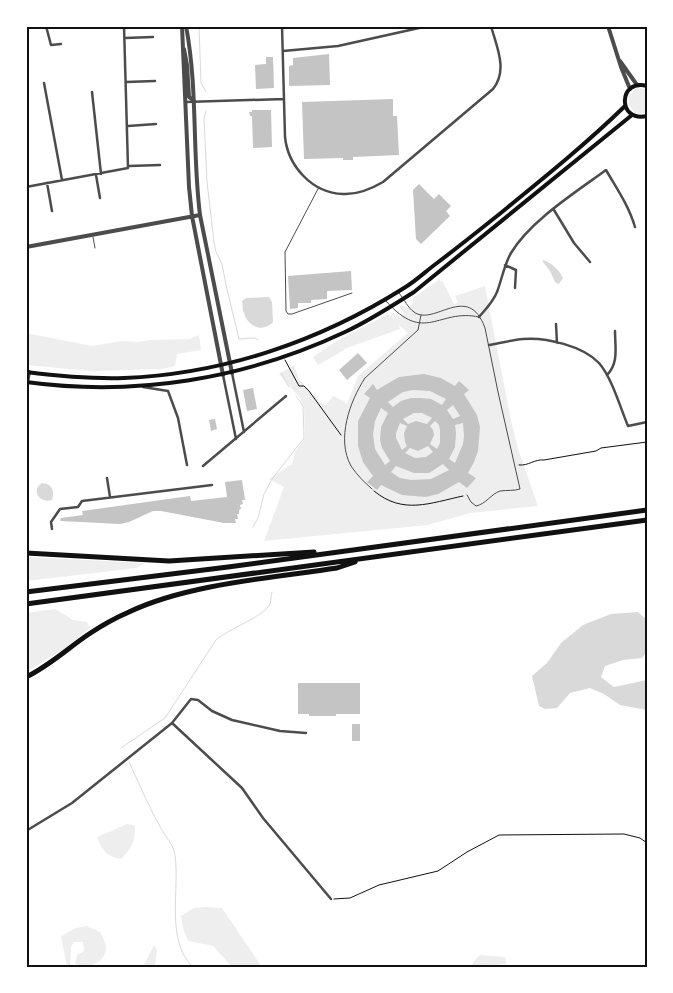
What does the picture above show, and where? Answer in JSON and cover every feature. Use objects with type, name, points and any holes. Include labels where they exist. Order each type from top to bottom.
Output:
[{"type":"highway","points":[[26,592],[148,578],[647,510]]},
{"type":"highway","points":[[26,604],[647,520]]},
{"type":"highway","points":[[26,553],[168,561],[338,552]]},
{"type":"highway","points":[[26,677],[44,667],[98,629],[129,612],[171,596],[209,588],[337,568],[372,557]]},
{"type":"main road","points":[[647,86],[637,85],[630,89],[625,98],[625,106],[632,114],[637,117],[647,116]]},
{"type":"main road","points":[[28,372],[64,376],[124,378],[167,374],[230,363],[282,349],[324,332],[398,292],[522,196],[625,106]]},
{"type":"main road","points":[[27,382],[81,387],[141,386],[223,375],[283,357],[346,332],[414,292],[632,114]]},
{"type":"street","points":[[46,26],[51,45],[61,44]]},
{"type":"street","points":[[124,26],[130,166]]},
{"type":"street","points":[[182,26],[192,216],[236,439]]},
{"type":"street","points":[[186,26],[192,58],[197,190],[200,215],[244,432]]},
{"type":"street","points":[[282,26],[285,137],[288,152],[300,173],[306,179],[319,186],[343,194],[358,193],[371,189],[383,182],[493,89],[499,82],[502,73],[491,26]]},
{"type":"street","points":[[283,51],[336,47],[428,26]]},
{"type":"street","points":[[608,26],[630,89]]},
{"type":"street","points":[[124,38],[153,37]]},
{"type":"street","points":[[182,44],[186,55],[189,97],[194,101]]},
{"type":"street","points":[[620,61],[637,85]]},
{"type":"street","points":[[126,82],[155,80]]},
{"type":"street","points":[[44,83],[62,180]]},
{"type":"street","points":[[92,92],[101,174]]},
{"type":"street","points":[[185,102],[284,99]]},
{"type":"street","points":[[128,126],[156,124]]},
{"type":"street","points":[[26,187],[126,170],[130,166],[160,165]]},
{"type":"street","points":[[479,317],[491,303],[497,292],[505,265],[520,241],[554,210],[606,170],[623,197],[632,215],[635,227]]},
{"type":"street","points":[[96,175],[100,198]]},
{"type":"street","points":[[47,183],[52,211]]},
{"type":"street","points":[[554,210],[574,243],[590,262]]},
{"type":"street","points":[[26,247],[200,215]]},
{"type":"street","points":[[505,265],[516,270],[515,288]]},
{"type":"street","points":[[556,324],[557,343]]},
{"type":"street","points":[[607,375],[615,364],[615,331]]},
{"type":"street","points":[[489,345],[523,339],[557,343],[573,347],[588,354],[599,363],[607,375],[628,426],[647,422]]},
{"type":"street","points":[[26,389],[28,372]]},
{"type":"street","points":[[141,386],[168,391],[178,418],[186,464]]},
{"type":"street","points":[[203,466],[286,396]]},
{"type":"street","points":[[107,478],[110,498]]},
{"type":"street","points":[[52,529],[52,522],[60,509],[78,507],[82,501],[212,485]]},
{"type":"street","points":[[26,831],[72,804],[172,723],[191,699],[198,700],[212,711],[232,720],[280,731],[306,733]]},
{"type":"street","points":[[172,723],[242,788],[263,818],[331,899]]},
{"type":"lane","points":[[319,186],[285,252],[286,311],[288,314],[292,314],[352,293]]},
{"type":"lane","points":[[92,234],[95,248]]},
{"type":"lane","points":[[398,292],[414,312],[421,315],[456,307],[465,307],[475,311],[483,322],[520,489],[512,492],[499,492],[482,505],[476,506],[467,495]]},
{"type":"lane","points":[[385,300],[411,322],[419,324],[464,315],[479,317]]},
{"type":"lane","points":[[372,489],[351,465],[346,450],[344,440],[351,408],[359,387],[374,369],[418,330],[421,315]]},
{"type":"path","points":[[283,357],[299,386],[304,386],[309,390],[344,440]]},
{"type":"path","points":[[515,465],[526,466],[538,460],[601,448],[647,442]]},
{"type":"path","points":[[372,489],[387,501],[411,506],[467,495]]},
{"type":"path","points":[[331,899],[341,900],[350,898],[379,885],[438,871],[467,852],[499,835],[565,836],[624,834],[640,838],[647,843]]},
{"type":"shaded area","points":[[636,88],[647,89],[647,112],[641,114],[635,113],[628,104],[629,96]]},
{"type":"shaded area","points":[[543,260],[552,265],[562,275],[563,278],[559,284],[555,282]]},
{"type":"shaded area","points":[[440,279],[454,304],[458,303],[455,296],[485,286],[511,421],[518,449],[538,506],[470,513],[428,525],[264,541],[284,487],[269,479],[292,464],[295,452],[305,438],[304,409],[300,398],[279,374],[294,365],[299,379],[322,404],[326,405],[333,396],[347,404],[358,376],[408,333],[399,325],[400,329],[344,349],[318,365],[313,357],[335,342],[386,315],[391,315],[397,320],[390,313],[401,317],[404,313],[400,306],[404,306],[407,310],[412,304],[413,298]]},
{"type":"shaded area","points":[[269,297],[272,302],[273,322],[260,328],[252,325],[246,318],[242,301],[246,298]]},
{"type":"shaded area","points":[[26,333],[92,346],[122,341],[189,339],[199,335],[201,350],[177,354],[175,366],[162,369],[92,371],[26,365]]},
{"type":"shaded area","points":[[42,483],[52,488],[52,500],[44,500],[38,496],[37,489]]},
{"type":"shaded area","points":[[26,557],[145,563],[137,568],[26,581]]},
{"type":"shaded area","points":[[55,609],[73,620],[87,622],[90,628],[64,649],[26,672],[26,613]]},
{"type":"shaded area","points":[[638,612],[647,620],[647,651],[642,658],[623,660],[605,666],[601,677],[614,687],[647,680],[647,710],[620,705],[604,694],[590,688],[570,693],[557,708],[545,709],[539,706],[532,676],[547,663],[561,643],[583,625],[611,614]]},
{"type":"shaded area","points":[[127,824],[135,826],[132,844],[121,859],[112,857],[103,849],[97,837]]},
{"type":"shaded area","points":[[194,908],[222,908],[262,967],[232,967],[213,946],[188,941],[181,916]]},
{"type":"shaded area","points":[[87,926],[100,932],[102,935],[106,947],[105,953],[100,961],[91,965],[75,964],[77,955],[84,951],[83,942],[74,942],[71,947],[70,967],[67,967],[61,936],[76,928]]},
{"type":"shaded area","points":[[154,945],[157,950],[155,967],[143,967]]},
{"type":"shaded area","points":[[480,955],[505,957],[506,964],[471,967]]},
{"type":"building","points":[[329,54],[330,85],[289,86],[289,66],[293,65],[293,58]]},
{"type":"building","points":[[266,57],[273,57],[274,88],[256,89],[255,65],[266,64]]},
{"type":"building","points":[[393,99],[393,116],[397,116],[399,155],[353,157],[353,160],[343,160],[343,158],[304,159],[302,102]]},
{"type":"building","points":[[252,110],[271,110],[272,147],[253,148],[252,116],[250,116],[249,112],[252,112]]},
{"type":"building","points":[[419,184],[434,199],[439,194],[451,206],[446,211],[450,216],[421,244],[416,239],[413,190]]},
{"type":"building","points":[[351,271],[352,290],[327,291],[327,299],[311,300],[311,303],[298,303],[298,308],[290,309],[288,276]]},
{"type":"building","points":[[358,353],[367,363],[347,380],[339,370]]},
{"type":"building","points":[[424,374],[441,378],[455,386],[459,381],[469,390],[464,394],[477,415],[480,427],[478,451],[468,473],[476,478],[467,488],[459,482],[438,494],[426,497],[402,495],[381,485],[377,490],[367,482],[373,476],[363,462],[358,446],[358,421],[370,398],[364,394],[373,384],[377,390],[399,377]],"holes":[[[413,390],[430,391],[446,399],[442,405],[431,399],[421,398],[401,401],[393,407],[388,402],[403,392]],[[453,405],[460,416],[453,419],[447,410]],[[381,408],[388,413],[381,427],[380,440],[382,448],[390,461],[385,465],[375,449],[373,434],[375,421]],[[414,413],[422,413],[432,418],[427,424],[416,421],[408,424],[403,419]],[[435,421],[439,425],[440,431],[440,443],[437,449],[430,444],[434,435],[430,426]],[[400,423],[407,426],[404,433],[407,446],[402,450],[396,438]],[[463,423],[463,444],[455,463],[449,459],[455,447],[455,425]],[[428,446],[433,452],[426,457],[415,458],[405,453],[410,448],[418,451]],[[443,464],[449,470],[431,479],[411,480],[400,478],[391,472],[396,466],[414,473],[429,473]]]},
{"type":"building","points":[[253,388],[257,409],[247,411],[243,390]]},
{"type":"building","points":[[215,419],[217,429],[211,431],[209,420]]},
{"type":"building","points":[[242,480],[245,500],[242,500],[243,504],[240,505],[241,509],[239,514],[237,514],[238,519],[235,519],[236,523],[224,523],[161,511],[153,511],[120,524],[60,520],[61,518],[83,515],[82,511],[190,496],[191,501],[227,497],[225,482]]},
{"type":"building","points":[[298,683],[360,683],[360,714],[309,716],[309,714],[298,714]]},
{"type":"building","points":[[352,724],[360,724],[360,741],[352,741]]},
{"type":"waterway","points":[[199,26],[201,83],[206,92]]},
{"type":"waterway","points":[[206,111],[204,119],[207,182],[216,252],[222,264],[239,339],[255,338],[258,340]]},
{"type":"waterway","points":[[281,373],[289,387]]},
{"type":"waterway","points":[[253,527],[258,518],[264,494],[272,479],[304,438],[303,406],[296,396]]},
{"type":"waterway","points":[[121,748],[165,718],[216,640],[267,609],[272,592]]},
{"type":"waterway","points":[[129,762],[175,855],[176,929],[184,956],[193,967]]}]
